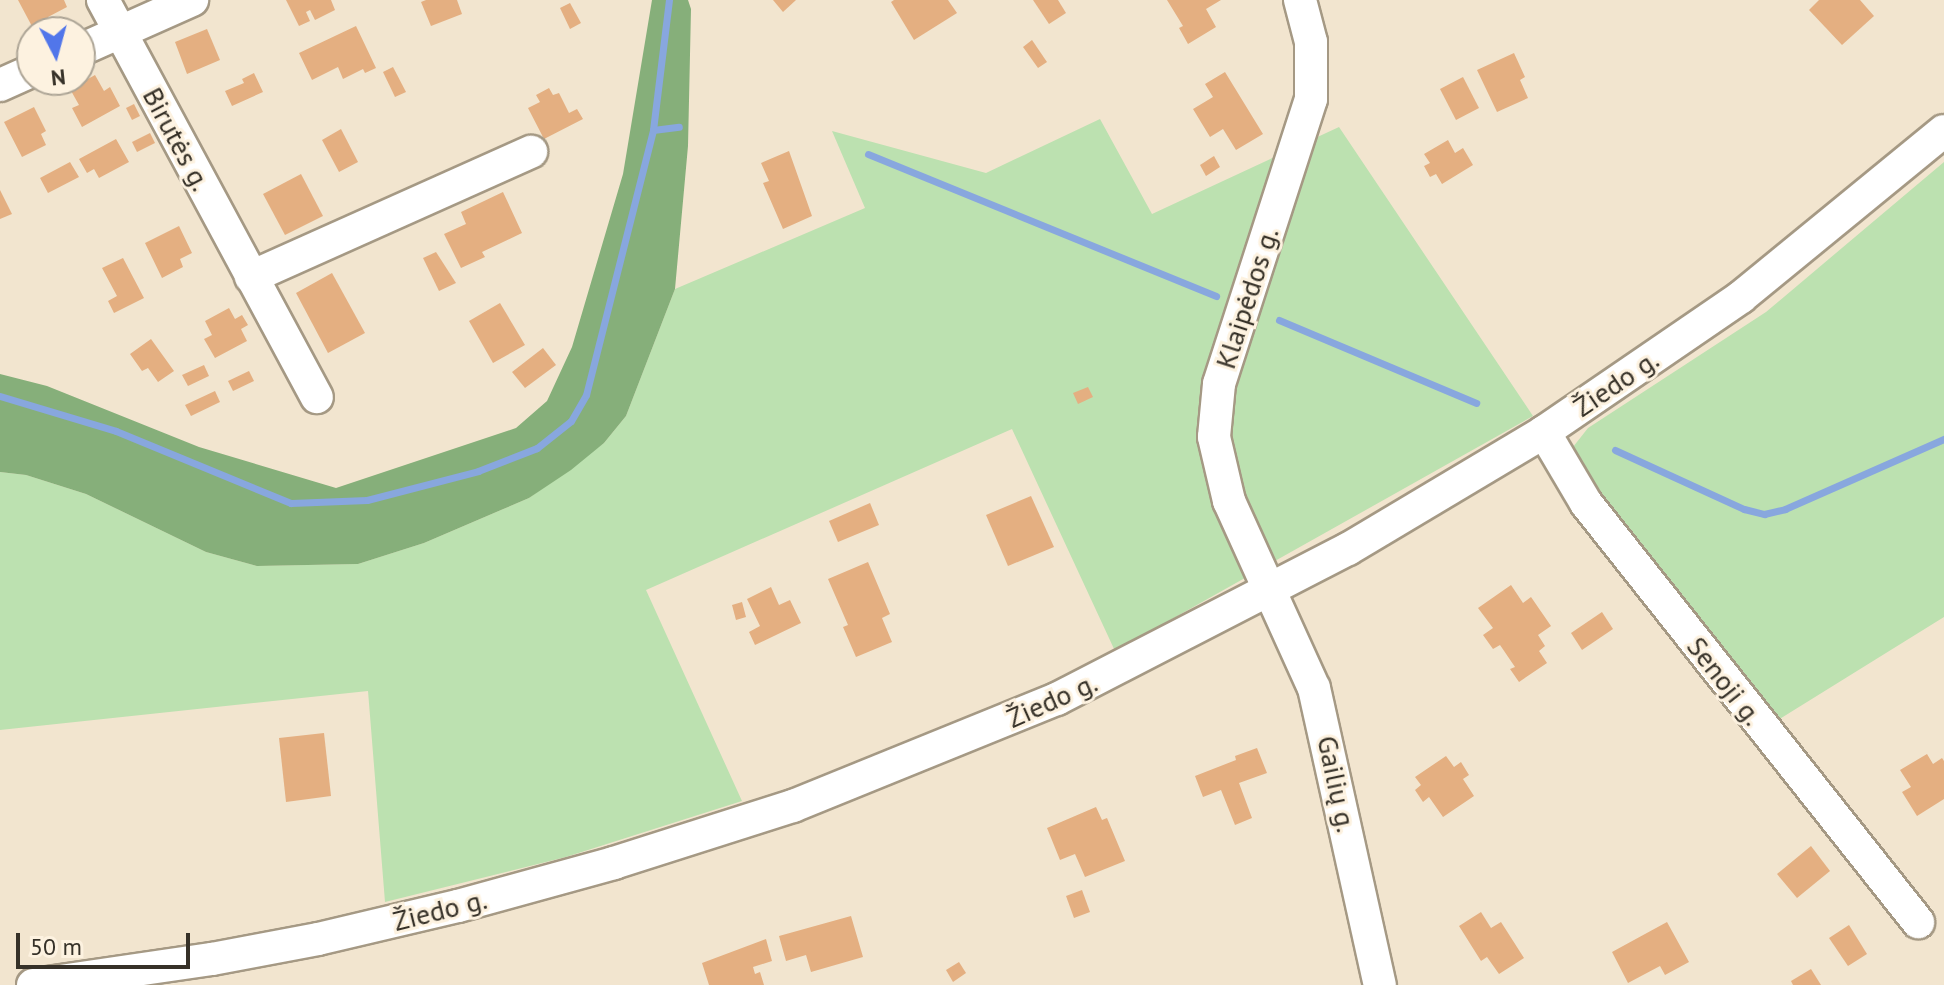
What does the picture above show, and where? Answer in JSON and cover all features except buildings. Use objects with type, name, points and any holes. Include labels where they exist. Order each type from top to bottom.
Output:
[{"type":"street","name":"Birutės g.","points":[[103,0],[317,397]]},
{"type":"street","points":[[96,43],[192,0]]},
{"type":"street","name":"Klaipėdos g.","points":[[1271,591],[1220,472],[1214,412],[1233,334],[1311,99],[1311,42],[1300,0]]},
{"type":"street","name":"Žiedo g.","points":[[33,985],[212,959],[318,939],[472,903],[724,830],[947,746],[1057,699],[1271,591],[1424,505],[1544,432],[1741,297],[1944,131]]},
{"type":"street","points":[[251,277],[531,152]]},
{"type":"street","name":"Senoji g.","points":[[1544,432],[1586,503],[1918,922]]},
{"type":"street","name":"Gailių g.","points":[[1271,591],[1314,688],[1380,985]]},
{"type":"green space","points":[[652,0],[688,0],[691,9],[688,146],[675,289],[626,416],[604,443],[571,470],[529,498],[424,543],[358,564],[257,566],[206,552],[86,494],[26,475],[0,472],[0,374],[47,386],[199,447],[336,488],[516,428],[547,401],[572,347],[623,174]]},
{"type":"green space","points":[[1100,119],[1152,214],[1339,127],[1533,416],[1115,651],[1012,429],[646,590],[742,801],[566,857],[385,902],[368,691],[0,730],[0,472],[26,475],[86,494],[206,552],[257,566],[358,564],[424,543],[529,498],[604,443],[626,416],[675,289],[865,208],[832,131],[986,173]]},
{"type":"green space","points":[[1944,162],[1944,617],[1778,720],[1747,700],[1571,457],[1573,447],[1588,428],[1766,312]]},
{"type":"waterway","points":[[0,396],[116,431],[291,503],[367,500],[478,471],[537,448],[571,421],[586,395],[653,130],[669,0]]},
{"type":"waterway","points":[[653,130],[679,127]]},
{"type":"waterway","points":[[868,154],[1216,296]]},
{"type":"waterway","points":[[1279,320],[1476,403]]},
{"type":"waterway","points":[[1615,450],[1744,509],[1764,514],[1785,509],[1944,439]]}]
